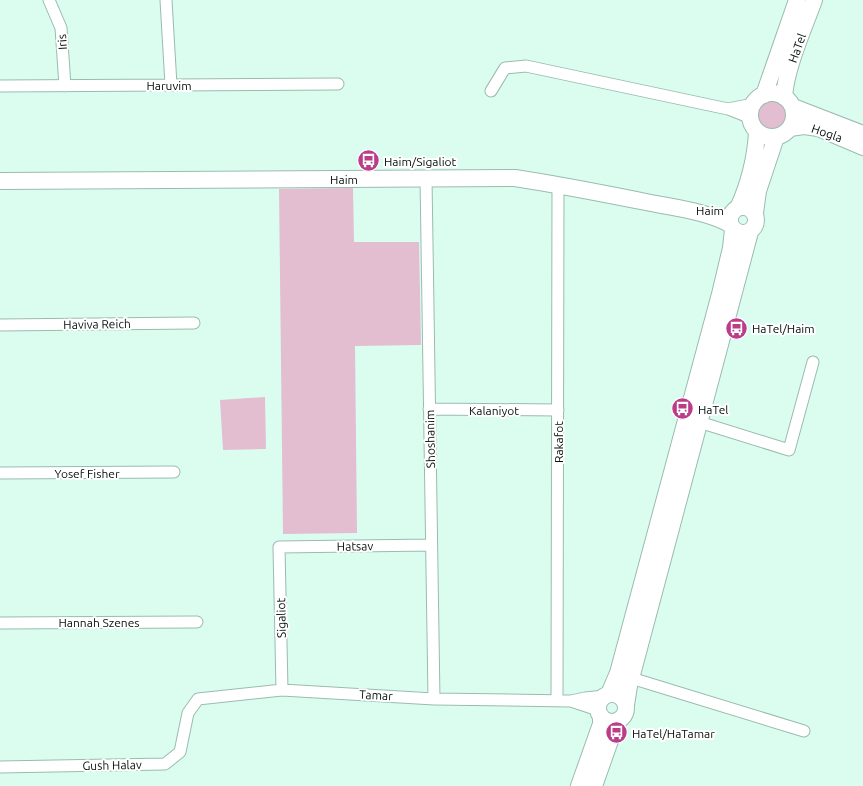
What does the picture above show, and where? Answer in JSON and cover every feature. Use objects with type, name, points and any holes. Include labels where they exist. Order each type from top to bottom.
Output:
[{"type":"main road","name":"HaTel","points":[[607,695],[618,673],[720,294],[731,248],[734,218],[742,199],[756,146],[756,112],[797,0]]},
{"type":"main road","name":"HaTel","points":[[789,102],[786,82],[814,0]]},
{"type":"main road","points":[[790,68],[792,81],[798,95],[805,106],[818,117]]},
{"type":"main road","points":[[770,93],[778,94],[789,102],[794,114],[794,122],[790,128],[782,136],[766,136],[756,112],[770,93]]},
{"type":"main road","name":"Hogla","points":[[789,102],[818,117],[863,134]]},
{"type":"main road","name":"Hogla","points":[[790,128],[804,126],[818,128],[863,147]]},
{"type":"main road","points":[[594,786],[618,720],[624,714],[631,678],[750,232],[757,221],[755,213],[758,191],[776,137]]},
{"type":"main road","name":"Haim","points":[[0,181],[515,178],[734,218]]},
{"type":"main road","points":[[750,232],[741,233],[734,218],[748,207],[755,213]]},
{"type":"main road","points":[[579,786],[599,729],[599,703],[607,695],[618,695],[626,705]]},
{"type":"main road","points":[[600,714],[609,721],[618,720]]},
{"type":"street","name":"Iris","points":[[49,0],[62,28],[65,86]]},
{"type":"street","points":[[166,0],[171,85]]},
{"type":"street","points":[[491,91],[505,68],[526,66],[728,109],[756,112]]},
{"type":"street","name":"Haruvim","points":[[0,86],[338,84]]},
{"type":"street","name":"Shoshanim","points":[[426,178],[434,699]]},
{"type":"street","name":"Rakafot","points":[[557,700],[558,185]]},
{"type":"street","name":"Haviva Reich","points":[[0,325],[194,323]]},
{"type":"street","points":[[691,400],[691,412],[699,422],[789,450],[813,362]]},
{"type":"street","name":"Kalaniyot","points":[[429,410],[558,410]]},
{"type":"street","name":"Yosef Fisher","points":[[0,473],[174,472]]},
{"type":"street","name":"Hatsav","points":[[279,546],[431,545]]},
{"type":"street","name":"Sigaliot","points":[[279,546],[282,690]]},
{"type":"street","name":"Hannah Szenes","points":[[0,623],[197,622]]},
{"type":"street","points":[[631,678],[804,731]]},
{"type":"street","name":"Tamar","points":[[188,713],[198,699],[282,690],[434,699],[571,701],[592,708],[600,714]]},
{"type":"street","name":"Tamar","points":[[571,701],[607,695]]},
{"type":"street","name":"Gush Halav","points":[[0,767],[165,764],[180,752],[188,713]]},
{"type":"shaded area","points":[[773,101],[784,105],[788,116],[784,127],[773,131],[762,127],[758,116],[762,105]]},
{"type":"shaded area","points":[[353,188],[354,242],[419,242],[421,345],[355,346],[357,533],[283,534],[279,189]]},
{"type":"shaded area","points":[[265,397],[266,449],[223,450],[220,400]]},
{"type":"place","name":"Haim/Sigaliot","points":[[369,161]]},
{"type":"place","name":"HaTel/Haim","points":[[737,328]]},
{"type":"place","name":"HaTel","points":[[683,409]]},
{"type":"place","name":"HaTel/HaTamar","points":[[617,733]]}]
